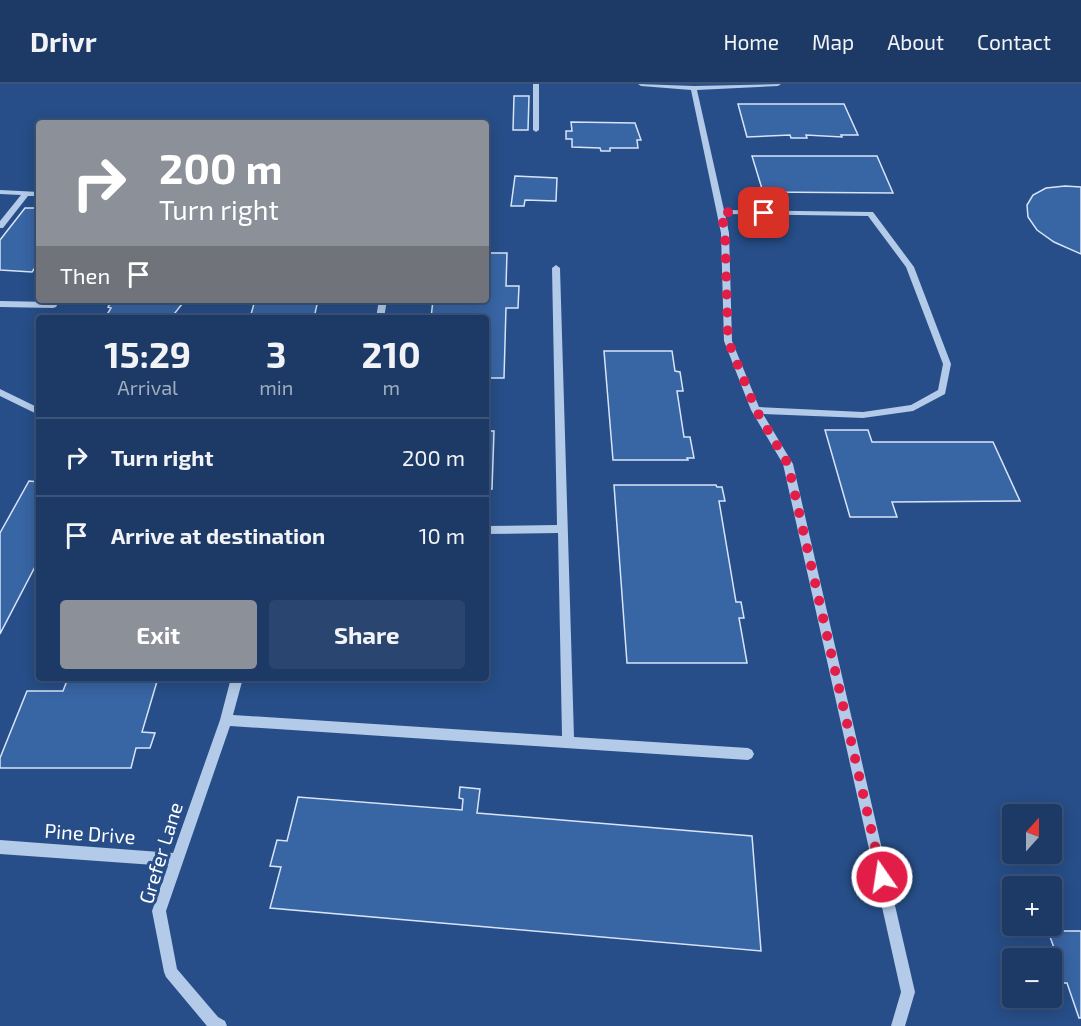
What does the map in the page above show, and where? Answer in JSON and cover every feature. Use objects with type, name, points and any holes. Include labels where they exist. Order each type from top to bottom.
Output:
[{"type":"street","points":[[536,84],[536,130]]},
{"type":"street","points":[[641,84],[694,88],[778,84]]},
{"type":"street","points":[[694,88],[725,233],[728,341],[756,410],[788,464],[908,992],[898,1026]]},
{"type":"street","points":[[0,192],[36,194]]},
{"type":"street","points":[[0,226],[26,193]]},
{"type":"street","points":[[721,212],[870,214],[910,267],[947,364],[942,392],[913,408],[863,416],[756,410]]},
{"type":"street","points":[[556,268],[568,741]]},
{"type":"street","points":[[0,304],[53,305],[54,303]]},
{"type":"street","points":[[0,392],[36,410]]},
{"type":"street","points":[[489,530],[563,530]]},
{"type":"street","name":"Grefer Lane","points":[[220,1026],[213,1022],[171,972],[159,911],[226,720],[236,681]]},
{"type":"street","points":[[226,720],[748,754]]},
{"type":"street","name":"Pine Drive","points":[[0,847],[176,860]]},
{"type":"building","points":[[514,96],[529,96],[528,130],[513,130]]},
{"type":"building","points":[[738,104],[844,104],[858,135],[841,135],[842,137],[806,135],[807,138],[791,138],[790,135],[747,137]]},
{"type":"building","points":[[571,122],[635,123],[641,140],[637,140],[638,148],[610,148],[610,151],[601,151],[600,148],[572,147],[572,139],[566,139],[566,131],[572,131]]},
{"type":"building","points":[[752,156],[877,156],[893,193],[763,192]]},
{"type":"building","points":[[515,176],[557,178],[556,201],[525,200],[524,206],[511,206]]},
{"type":"building","points":[[1081,187],[1081,254],[1054,242],[1037,230],[1028,217],[1027,205],[1033,195],[1046,188]]},
{"type":"building","points":[[25,208],[36,208],[36,266],[32,272],[0,270],[0,240]]},
{"type":"building","points":[[489,253],[507,253],[506,286],[519,286],[518,308],[506,308],[504,378],[489,378],[489,315],[431,315],[433,303],[489,303]]},
{"type":"building","points":[[111,303],[182,304],[173,315],[107,315],[111,308],[108,307]]},
{"type":"building","points":[[254,303],[317,303],[315,315],[251,315]]},
{"type":"building","points":[[604,351],[672,351],[675,371],[680,372],[683,391],[677,391],[684,437],[690,437],[694,458],[687,458],[688,460],[613,460]]},
{"type":"building","points":[[825,430],[868,430],[872,442],[993,442],[1020,501],[892,502],[897,517],[850,517]]},
{"type":"building","points":[[489,431],[494,431],[492,489],[489,489]]},
{"type":"building","points":[[29,481],[36,482],[36,565],[0,634],[0,533]]},
{"type":"building","points":[[614,485],[716,485],[722,487],[725,501],[719,501],[736,602],[741,602],[744,618],[739,618],[747,663],[627,663]]},
{"type":"building","points":[[67,681],[157,681],[142,732],[155,733],[150,748],[136,748],[131,768],[0,768],[0,758],[27,691],[63,691]]},
{"type":"building","points":[[460,787],[480,789],[477,813],[752,836],[761,951],[270,908],[281,867],[270,866],[277,840],[287,841],[298,797],[462,810],[463,799],[459,798]]},
{"type":"building","points":[[1062,931],[1081,931],[1081,1018],[1079,1018],[1067,983],[1062,983],[1062,948],[1054,948],[1050,936],[1062,936]]},
{"type":"route","points":[[764,213],[721,212],[725,233],[728,341],[756,410],[788,464],[882,877]]}]
